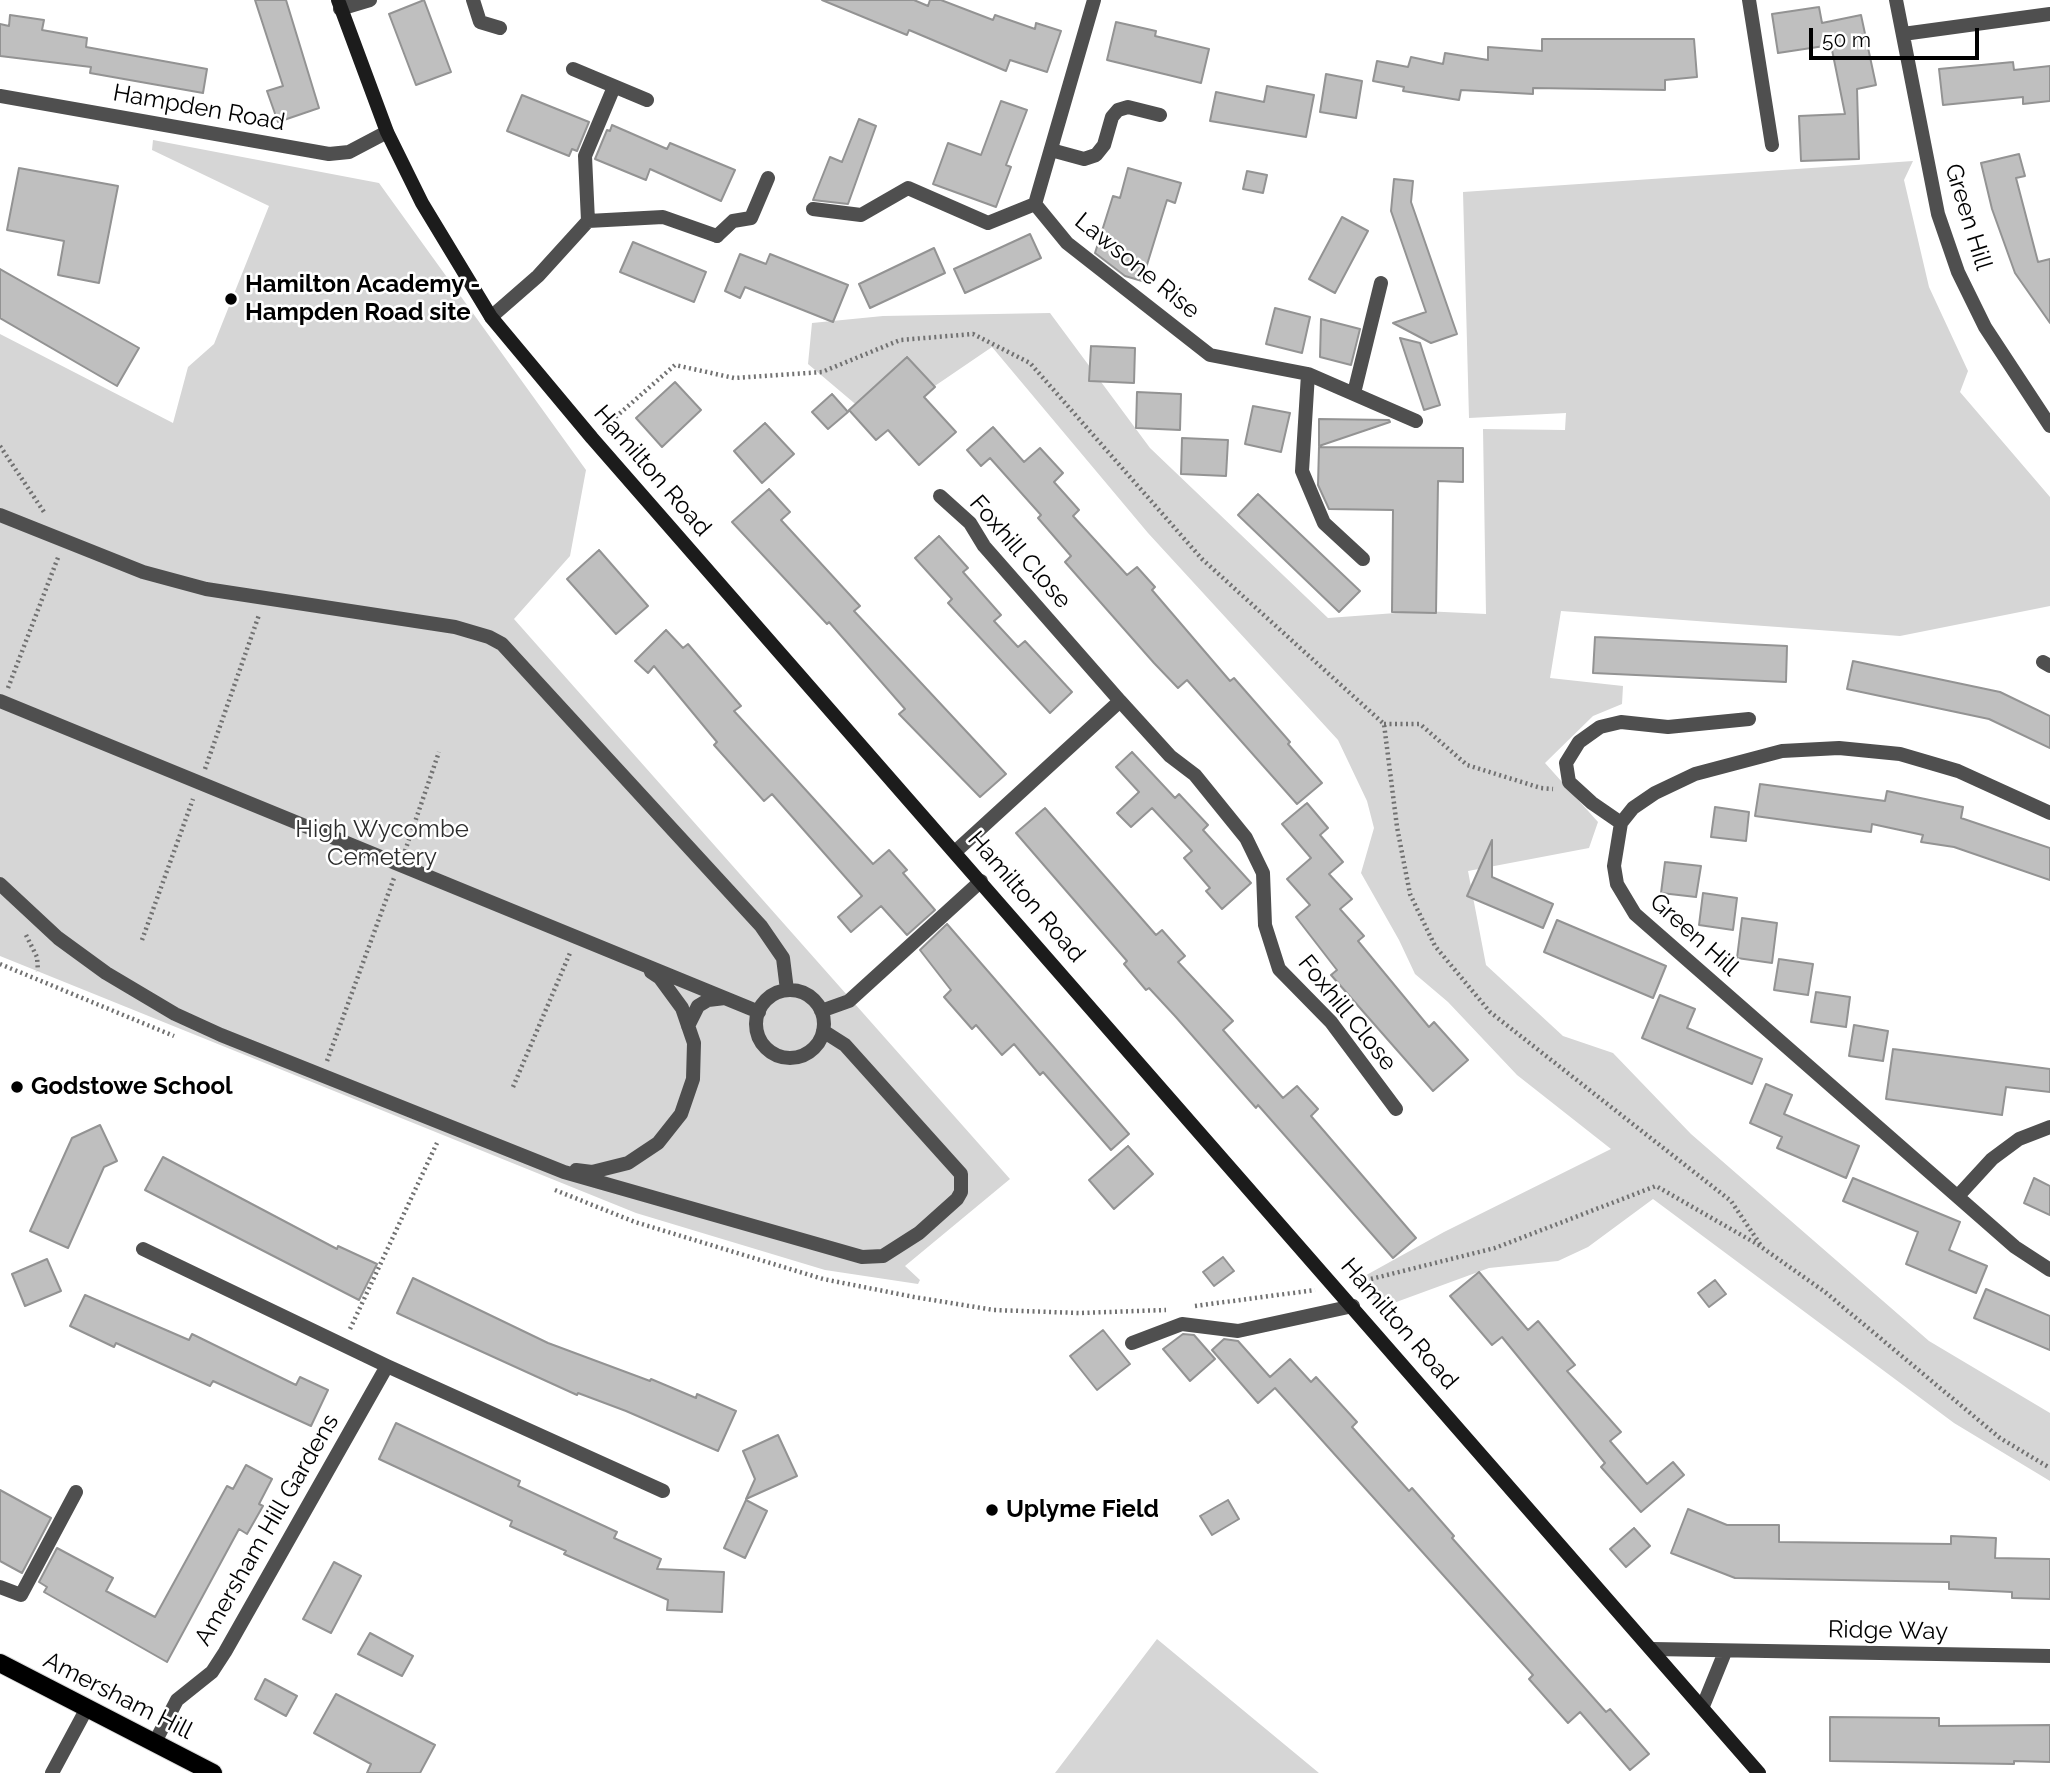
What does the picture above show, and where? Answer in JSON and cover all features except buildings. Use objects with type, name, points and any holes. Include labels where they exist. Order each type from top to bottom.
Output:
[{"type":"main road","name":"Amersham Hill","points":[[0,1663],[213,1773]]},
{"type":"street","points":[[339,4],[370,0]]},
{"type":"street","points":[[473,0],[480,22],[500,28]]},
{"type":"street","points":[[813,209],[861,215],[908,188],[988,223],[1035,204],[1094,0]]},
{"type":"street","points":[[1749,0],[1772,145]]},
{"type":"street","name":"Green Hill","points":[[1896,0],[1938,214],[1958,272],[1985,327],[2050,426]]},
{"type":"street","name":"Hamilton Road","points":[[339,4],[387,132],[422,204],[491,317],[592,438],[956,851],[1759,1773]]},
{"type":"street","points":[[1903,34],[2050,14]]},
{"type":"street","points":[[573,69],[647,100]]},
{"type":"street","points":[[588,221],[584,156],[614,87]]},
{"type":"street","name":"Hampden Road","points":[[0,96],[329,154],[349,152],[387,132]]},
{"type":"street","points":[[1051,150],[1084,159],[1096,155],[1104,145],[1112,117],[1118,110],[1128,107],[1160,116]]},
{"type":"street","points":[[491,317],[538,276],[588,221],[663,217],[716,236],[733,221],[751,218],[768,178]]},
{"type":"street","name":"Lawsone Rise","points":[[1035,204],[1067,243],[1209,355],[1308,374],[1416,421]]},
{"type":"street","points":[[1354,393],[1381,283]]},
{"type":"street","points":[[1308,374],[1302,471],[1324,523],[1363,559]]},
{"type":"street","name":"Foxhill Close","points":[[940,496],[970,523],[984,547],[1170,756],[1195,775],[1246,838],[1263,873],[1265,925],[1279,969],[1331,1022],[1396,1109]]},
{"type":"street","points":[[0,516],[143,572],[205,589],[455,627],[502,644],[761,926],[783,958],[787,990]]},
{"type":"street","points":[[0,701],[759,1012]]},
{"type":"street","points":[[956,851],[1120,701]]},
{"type":"street","points":[[1749,719],[1668,727],[1638,723],[1610,724],[1589,734],[1570,753],[1566,763],[1569,782],[1592,803],[1621,823],[1633,808],[1655,793],[1695,774],[1782,751],[1839,748],[1900,754],[1958,771],[2050,813]]},
{"type":"street","name":"Green Hill","points":[[1621,823],[1615,846],[1615,875],[1625,901],[1635,914],[2015,1247],[2050,1270]]},
{"type":"street","points":[[821,1010],[849,1001],[981,881]]},
{"type":"street","points":[[0,884],[58,938],[106,972],[175,1014],[279,1060],[555,1169],[862,1257],[883,1256],[919,1233],[957,1199],[961,1192],[961,1174],[845,1045],[823,1031]]},
{"type":"street","points":[[555,1169],[592,1172],[623,1164],[658,1143],[681,1114],[693,1079],[694,1042],[682,1008],[660,978],[636,961]]},
{"type":"street","points":[[787,990],[807,995],[821,1010],[823,1031],[812,1049],[803,1055],[782,1057],[765,1046],[756,1027],[759,1012],[767,999],[787,990]]},
{"type":"street","points":[[688,1026],[698,1006],[708,1000],[726,998]]},
{"type":"street","points":[[1958,1196],[1992,1159],[2019,1139],[2050,1127]]},
{"type":"street","points":[[623,1164],[619,1178],[626,1191]]},
{"type":"street","points":[[143,1249],[387,1366],[663,1491]]},
{"type":"street","points":[[1132,1343],[1182,1324],[1238,1331],[1353,1306]]},
{"type":"street","name":"Amersham Hill Gardens","points":[[155,1742],[177,1700],[212,1672],[225,1652],[387,1366]]},
{"type":"street","points":[[0,1587],[21,1595],[76,1492]]},
{"type":"street","name":"Ridge Way","points":[[1653,1649],[2050,1656]]},
{"type":"street","points":[[1703,1706],[1725,1652]]},
{"type":"street","points":[[52,1773],[87,1708]]},
{"type":"path","points":[[592,438],[675,365],[734,378],[822,372],[900,340],[973,334],[1030,363],[1202,559],[1384,724],[1396,827],[1410,894],[1435,946],[1490,1012],[1731,1201],[1763,1248]]},
{"type":"path","points":[[0,446],[44,513],[47,523],[44,533]]},
{"type":"path","points":[[12,678],[64,542]]},
{"type":"path","points":[[207,763],[265,598]]},
{"type":"path","points":[[1384,724],[1420,724],[1468,765],[1541,788],[1559,787],[1569,782]]},
{"type":"path","points":[[406,846],[439,752]]},
{"type":"path","points":[[142,940],[191,803]]},
{"type":"path","points":[[327,1060],[394,878]]},
{"type":"path","points":[[23,928],[37,957],[38,971]]},
{"type":"path","points":[[513,1087],[568,959]]},
{"type":"path","points":[[343,1345],[437,1143]]},
{"type":"path","points":[[1337,1287],[1495,1248],[1656,1186],[1763,1248],[1825,1292],[2000,1438],[2050,1468]]},
{"type":"green space","name":"High Wycombe Cemetery","points":[[153,140],[379,183],[586,470],[570,556],[514,619],[1010,1179],[905,1266],[920,1280],[918,1284],[825,1270],[636,1213],[0,956],[0,334],[173,423],[188,367],[214,344],[269,206],[152,150]]},
{"type":"green space","points":[[1913,161],[1904,180],[1929,287],[1968,371],[1960,392],[2050,497],[2050,606],[1900,636],[1561,611],[1550,678],[1623,686],[1622,704],[1593,716],[1545,763],[1598,822],[1589,848],[1468,871],[1486,965],[1563,1036],[1613,1053],[1691,1134],[1929,1341],[2050,1413],[2050,1481],[1954,1423],[1653,1199],[1588,1247],[1558,1261],[1489,1268],[1380,1308],[1361,1278],[1444,1232],[1611,1149],[1517,1075],[1448,1002],[1415,974],[1361,873],[1374,828],[1367,801],[1338,740],[1148,533],[992,347],[879,424],[808,364],[812,323],[883,316],[1050,313],[1150,448],[1328,618],[1423,611],[1486,614],[1483,429],[1565,430],[1566,413],[1469,418],[1463,192]]},
{"type":"green space","points":[[1157,1639],[1319,1773],[1055,1773]]},
{"type":"place","name":"Hamilton Academy - Hampden Road site","points":[[231,299]]},
{"type":"place","name":"Godstowe School","points":[[17,1087]]},
{"type":"place","name":"Uplyme Field","points":[[992,1510]]}]
